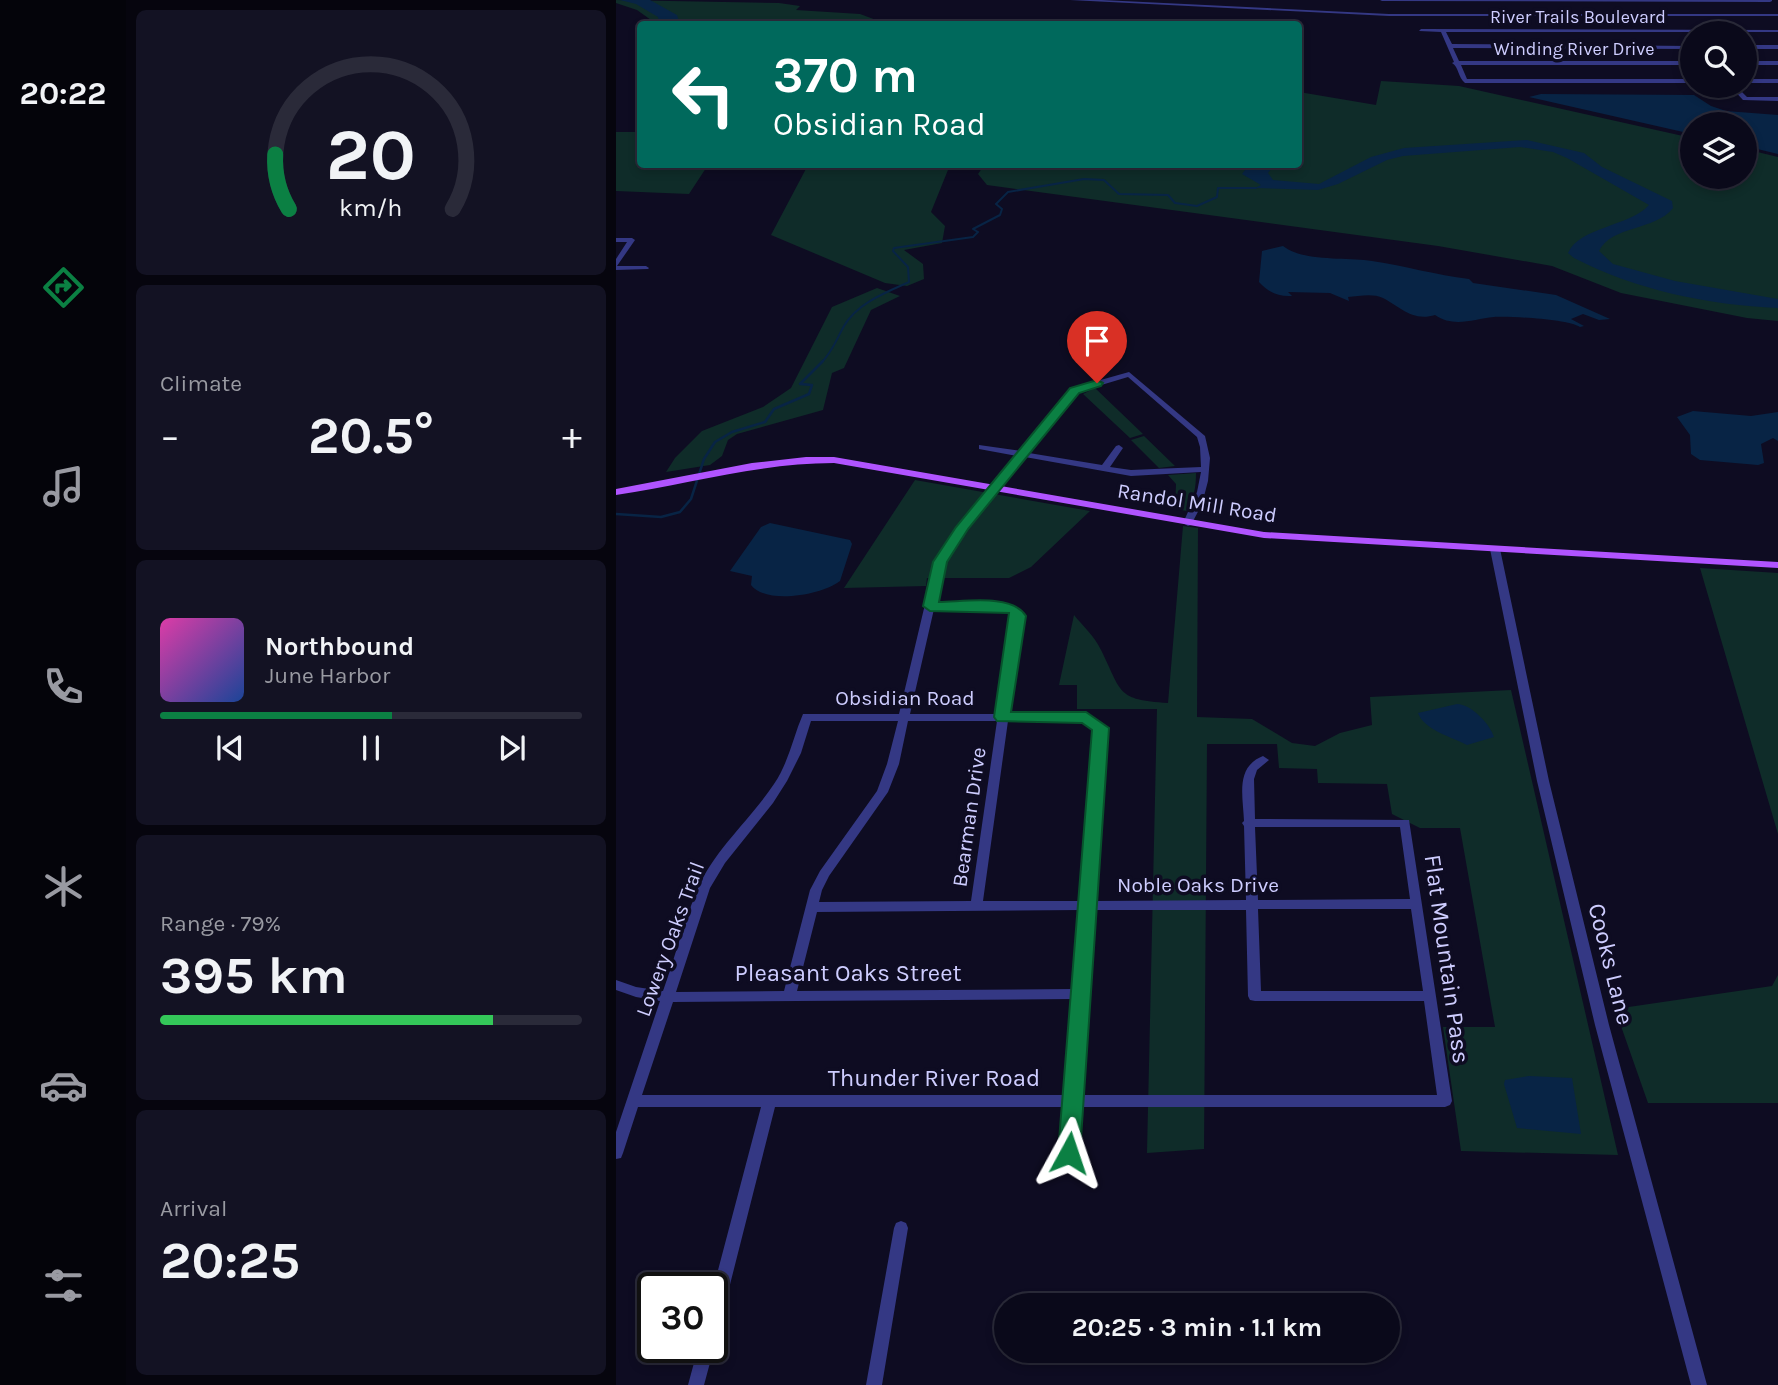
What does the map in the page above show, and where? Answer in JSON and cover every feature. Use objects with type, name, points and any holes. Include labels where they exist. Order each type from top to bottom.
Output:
[{"type":"main road","name":"Randol Mill Road","points":[[616,492],[793,460],[834,460],[1264,535],[1778,565]]},
{"type":"street","points":[[1072,0],[1339,14],[1778,15]]},
{"type":"street","points":[[1338,21],[1341,0]]},
{"type":"street","points":[[1382,0],[1770,0],[1778,6]]},
{"type":"street","points":[[1579,0],[1610,47],[1626,63],[1637,81]]},
{"type":"street","name":"River Trails Boulevard","points":[[1421,30],[1778,31]]},
{"type":"street","points":[[1443,30],[1465,81],[1680,80]]},
{"type":"street","points":[[1450,46],[1680,47]]},
{"type":"street","points":[[1757,47],[1778,47]]},
{"type":"street","name":"Winding River Drive","points":[[1455,63],[1680,63]]},
{"type":"street","points":[[1757,63],[1778,63]]},
{"type":"street","points":[[1757,80],[1778,81]]},
{"type":"street","points":[[1744,98],[1778,99]]},
{"type":"street","points":[[616,240],[632,240],[616,266],[646,268]]},
{"type":"street","points":[[789,996],[811,907],[824,874],[882,792],[893,764],[930,606],[946,551],[1075,390],[1129,374],[1201,436],[1203,469],[1200,499],[1188,523]]},
{"type":"street","points":[[982,447],[1138,474],[1203,469]]},
{"type":"street","points":[[1104,469],[1119,448]]},
{"type":"street","name":"Cooks Lane","points":[[1495,549],[1543,781],[1602,1026],[1699,1385]]},
{"type":"street","name":"Bearman Drive","points":[[930,606],[1006,607],[1015,610],[1018,616],[976,906]]},
{"type":"street","name":"Obsidian Road","points":[[807,716],[1086,718],[1100,728],[1088,905]]},
{"type":"street","name":"Lowery Oaks Trail","points":[[616,1153],[704,888],[716,863],[778,788],[797,752],[807,716]]},
{"type":"street","points":[[1263,760],[1252,768],[1248,779],[1255,996],[1430,996]]},
{"type":"street","name":"Flat Mountain Pass","points":[[1248,823],[1405,823],[1445,1101]]},
{"type":"street","name":"Noble Oaks Drive","points":[[811,907],[1416,904]]},
{"type":"street","points":[[1069,1153],[1088,905]]},
{"type":"street","name":"Pleasant Oaks Street","points":[[616,985],[668,998],[1082,995]]},
{"type":"street","name":"Thunder River Road","points":[[634,1101],[1445,1101]]},
{"type":"street","points":[[726,1272],[770,1101]]},
{"type":"street","points":[[874,1385],[901,1228]]},
{"type":"street","points":[[696,1385],[702,1363]]},
{"type":"green space","points":[[616,0],[779,3],[800,6],[796,10],[860,14],[879,21],[650,21],[637,10],[616,3]]},
{"type":"green space","points":[[1381,81],[1459,86],[1680,135],[1680,189],[1757,189],[1757,152],[1778,157],[1778,321],[1747,318],[1621,293],[1552,266],[1438,246],[987,185],[978,174],[982,168],[1302,168],[1302,93],[1376,105]]},
{"type":"green space","points":[[616,132],[637,132],[637,168],[706,168],[689,194],[616,191]]},
{"type":"green space","points":[[806,168],[949,168],[931,212],[945,226],[942,243],[904,250],[923,264],[924,279],[907,286],[885,283],[771,235]]},
{"type":"green space","points":[[877,288],[900,296],[871,310],[844,368],[832,373],[823,410],[737,434],[728,440],[722,456],[710,465],[666,472],[675,458],[702,431],[763,407],[791,388],[832,307]]},
{"type":"green space","points":[[1095,388],[1143,434],[1130,438],[1083,394]]},
{"type":"green space","points":[[1144,436],[1175,466],[1159,468],[1131,440]]},
{"type":"green space","points":[[1196,473],[1194,493],[1187,511],[1175,509],[1176,484],[1168,475]]},
{"type":"green space","points":[[915,480],[1090,511],[1031,567],[1009,578],[927,578],[926,586],[844,588]]},
{"type":"green space","points":[[1183,526],[1198,528],[1197,717],[1252,719],[1292,743],[1315,746],[1340,733],[1372,725],[1370,697],[1511,690],[1618,1155],[1461,1151],[1443,1027],[1495,1027],[1460,828],[1420,828],[1392,814],[1387,784],[1318,783],[1317,769],[1279,768],[1277,744],[1207,744],[1204,1149],[1147,1153],[1157,709],[1077,709],[1077,685],[1059,685],[1074,615],[1098,645],[1123,691],[1139,699],[1168,703]]},
{"type":"green space","points":[[1700,568],[1778,573],[1778,834]]},
{"type":"green space","points":[[1778,975],[1778,1103],[1648,1103],[1615,1009],[1772,986]]},
{"type":"water","points":[[620,0],[650,0],[677,15],[679,21],[659,21],[658,17],[636,4]]},
{"type":"water","points":[[1541,94],[1680,95],[1680,98],[1699,98],[1711,106],[1739,112],[1680,112],[1680,131],[1529,97]]},
{"type":"water","points":[[1757,113],[1778,115],[1778,154],[1757,149]]},
{"type":"water","points":[[1527,140],[1584,153],[1602,167],[1672,201],[1673,208],[1656,221],[1623,232],[1605,243],[1599,251],[1613,264],[1675,281],[1778,299],[1778,308],[1673,294],[1622,279],[1574,258],[1568,253],[1583,237],[1630,218],[1649,205],[1553,152],[1520,147],[1403,156],[1387,160],[1338,184],[1318,190],[1255,188],[1261,185],[1242,174],[1247,168],[1272,168],[1268,173],[1273,180],[1319,184],[1371,157],[1404,148]]},
{"type":"water","points":[[1283,246],[1313,257],[1372,261],[1469,279],[1473,283],[1556,295],[1610,319],[1599,320],[1583,314],[1571,319],[1584,326],[1580,327],[1552,320],[1513,317],[1456,322],[1435,315],[1413,315],[1375,296],[1348,297],[1349,301],[1330,293],[1288,292],[1292,296],[1282,296],[1269,291],[1259,282],[1262,251]]},
{"type":"water","points":[[1693,411],[1751,416],[1778,412],[1778,441],[1773,438],[1761,444],[1764,463],[1758,465],[1700,460],[1691,454],[1690,435],[1677,417]]},
{"type":"water","points":[[770,523],[850,540],[852,544],[840,581],[808,594],[769,595],[751,585],[752,576],[730,571],[761,527]]},
{"type":"water","points":[[1457,704],[1468,707],[1479,716],[1494,737],[1467,745],[1432,728],[1418,713]]},
{"type":"water","points":[[1529,1076],[1572,1078],[1581,1134],[1517,1128],[1504,1084],[1505,1080]]},
{"type":"waterway","points":[[821,363],[844,326],[857,311],[873,299],[909,282],[908,267],[893,251],[894,248],[973,237],[978,232],[973,229],[1000,215],[1002,209],[996,204],[1008,192],[1084,179],[1104,180],[1119,194],[1168,195],[1175,203],[1197,206],[1217,197],[1218,188],[1256,188]]},
{"type":"waterway","points":[[616,514],[661,517],[680,512],[691,499],[704,459],[715,442],[732,432],[765,422],[774,409],[809,394],[812,385],[800,384],[821,363]]},
{"type":"route","points":[[1069,1153],[1100,728],[1086,718],[1002,717],[1018,616],[1015,610],[1006,607],[930,606],[940,562],[962,527],[1075,390],[1097,383]]}]
